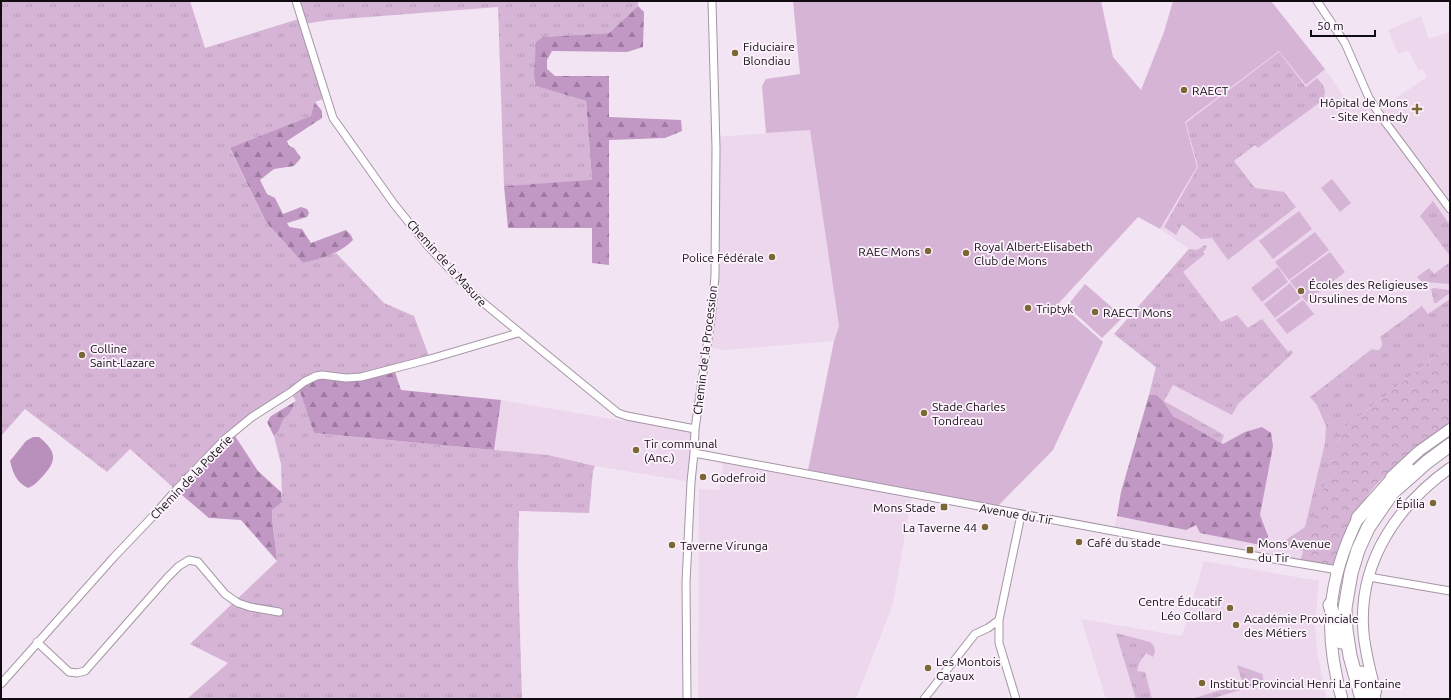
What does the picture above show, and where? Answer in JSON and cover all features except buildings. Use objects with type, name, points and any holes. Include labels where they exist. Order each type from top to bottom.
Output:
[{"type":"highway","points":[[1362,699],[1350,656],[1346,630],[1345,608],[1351,573],[1358,550],[1368,528],[1392,493],[1427,462],[1450,446]]},
{"type":"highway","points":[[1358,518],[1390,482],[1404,472],[1427,462]]},
{"type":"highway","points":[[1351,573],[1350,603],[1352,629],[1361,672],[1374,699]]},
{"type":"highway","points":[[1330,605],[1358,699]]},
{"type":"main road","points":[[1342,699],[1332,654],[1330,637],[1330,605],[1336,573],[1344,548],[1358,518]]},
{"type":"street","name":"Chemin de la Masure","points":[[296,1],[330,109],[338,126],[394,204],[427,244],[475,296],[618,413],[695,429]]},
{"type":"street","name":"Chemin de la Procession","points":[[687,699],[686,582],[691,482],[695,429],[712,311],[714,276],[716,148],[712,1]]},
{"type":"street","points":[[1317,1],[1345,43],[1369,98],[1376,110],[1450,209]]},
{"type":"street","name":"Chemin de la Poterie","points":[[1,684],[114,557],[194,471],[252,417],[304,382],[322,374],[346,378],[361,377],[430,359],[518,332]]},
{"type":"street","points":[[1358,518],[1375,493],[1407,461],[1450,429]]},
{"type":"street","name":"Avenue du Tir","points":[[694,453],[1156,540],[1332,569],[1336,573]]},
{"type":"street","points":[[1378,699],[1370,672],[1363,627],[1365,592],[1374,560],[1382,542],[1401,514],[1421,491],[1434,479],[1450,468]]},
{"type":"street","points":[[1016,699],[999,643],[999,620],[1021,514]]},
{"type":"street","points":[[37,642],[69,672],[77,674],[85,671],[179,566],[189,560],[198,562],[225,594],[238,603],[250,607],[280,612]]},
{"type":"street","points":[[1369,577],[1450,591]]},
{"type":"street","points":[[924,699],[975,634],[988,628],[999,620]]},
{"type":"shaded area","name":"Écoles des Religieuses Ursulines de Mons","points":[[1421,16],[1429,39],[1450,32],[1450,345],[1415,372],[1325,482],[1299,564],[1113,532],[1121,492],[1143,419],[1156,368],[1114,334],[1189,249],[1160,229],[1197,167],[1185,122],[1279,50],[1306,85],[1325,69],[1351,107],[1369,98],[1380,115],[1387,104],[1427,77],[1423,69],[1419,71],[1408,50],[1398,54],[1388,30]]},
{"type":"shaded area","points":[[810,130],[839,326],[834,341],[725,350],[706,347],[712,311],[715,137]]},
{"type":"shaded area","points":[[501,400],[624,421],[627,416],[695,429],[691,482],[595,466],[548,455],[494,450]]},
{"type":"shaded area","points":[[33,437],[39,437],[45,442],[52,451],[53,460],[43,476],[34,485],[28,488],[24,486],[16,477],[10,461],[26,441]]},
{"type":"shaded area","points":[[724,460],[912,494],[893,604],[856,699],[698,699],[699,489],[719,490]]},
{"type":"shaded area","points":[[1204,561],[1319,580],[1315,627],[1318,656],[1327,699],[1106,699],[1081,619],[1182,636]]},
{"type":"green space","points":[[1,1],[190,1],[205,48],[302,18],[296,1],[638,1],[638,6],[609,33],[543,37],[536,86],[586,101],[592,181],[504,186],[498,7],[330,20],[304,24],[326,98],[315,102],[312,116],[230,149],[266,222],[303,263],[336,253],[384,303],[414,316],[430,359],[394,369],[298,386],[314,433],[548,455],[595,466],[593,471],[589,513],[519,511],[518,566],[522,699],[187,699],[228,663],[190,644],[277,561],[272,510],[282,501],[281,464],[274,436],[278,432],[283,420],[290,413],[296,401],[291,393],[252,417],[176,490],[130,449],[107,472],[25,409],[1,436]]},
{"type":"green space","name":"Royal Albert-Elisabeth Club de Mons","points":[[793,1],[1101,1],[1113,57],[1141,90],[1164,32],[1173,1],[1271,1],[1325,69],[1306,85],[1279,51],[1185,122],[1197,167],[1160,229],[1138,217],[1059,303],[1103,342],[1053,450],[994,510],[807,475],[834,341],[839,326],[810,130],[766,133],[762,86],[766,79],[800,74]]},
{"type":"green space","points":[[638,6],[644,12],[643,47],[627,52],[552,51],[547,60],[547,69],[555,76],[609,76],[609,117],[681,120],[682,131],[665,138],[609,140],[609,265],[592,263],[592,228],[508,228],[504,186],[592,180],[586,101],[536,86],[534,75],[536,42],[543,37],[609,33]]},
{"type":"green space","points":[[1279,52],[1306,87],[1317,78],[1324,88],[1325,93],[1323,100],[1258,148],[1255,145],[1234,161],[1255,188],[1284,192],[1296,207],[1228,260],[1212,238],[1201,239],[1182,224],[1176,235],[1164,227],[1198,167],[1186,123]]},
{"type":"green space","points":[[315,102],[322,111],[322,118],[287,141],[289,146],[294,148],[301,158],[294,166],[274,169],[260,180],[267,194],[275,198],[283,214],[301,207],[307,209],[309,213],[307,217],[287,223],[289,227],[302,229],[311,243],[346,230],[351,235],[353,240],[342,249],[330,255],[303,263],[266,222],[230,148],[311,116]]},
{"type":"green space","points":[[1332,179],[1351,203],[1340,212],[1321,188]]},
{"type":"green space","points":[[1433,201],[1450,225],[1450,256],[1420,216]]},
{"type":"green space","points":[[1299,211],[1312,229],[1273,259],[1259,241]]},
{"type":"green space","points":[[1315,232],[1329,250],[1289,280],[1275,262]]},
{"type":"green space","points":[[1205,245],[1207,247],[1203,252],[1205,254],[1183,272],[1221,322],[1237,315],[1248,328],[1262,319],[1288,352],[1291,350],[1293,353],[1238,404],[1232,415],[1173,385],[1164,401],[1224,435],[1221,443],[1179,420],[1170,413],[1161,400],[1149,395],[1156,367],[1114,334],[1189,249],[1197,250]]},
{"type":"green space","points":[[1330,252],[1345,272],[1306,302],[1290,281]]},
{"type":"green space","points":[[1450,262],[1450,284],[1425,282],[1421,281],[1417,277],[1429,268],[1434,274]]},
{"type":"green space","points":[[1278,267],[1288,282],[1262,302],[1251,288]]},
{"type":"green space","points":[[1290,283],[1301,298],[1275,318],[1264,304]]},
{"type":"green space","name":"RAECT Mons","points":[[1085,284],[1123,317],[1102,338],[1067,306]]},
{"type":"green space","points":[[1431,289],[1450,290],[1450,293],[1434,303]]},
{"type":"green space","points":[[1450,299],[1450,345],[1343,429],[1304,551],[1286,547],[1286,540],[1305,527],[1325,443],[1326,426],[1317,405],[1310,397],[1372,349],[1380,349],[1382,345],[1380,337],[1422,306],[1428,314]]},
{"type":"green space","points":[[1303,300],[1314,314],[1287,334],[1276,320]]},
{"type":"green space","points":[[1450,345],[1450,424],[1404,458],[1383,477],[1365,499],[1350,524],[1332,569],[1299,564],[1343,429]]},
{"type":"green space","points":[[394,369],[401,390],[501,400],[494,450],[314,433],[298,386],[310,379],[346,378]]},
{"type":"green space","points":[[1149,395],[1156,395],[1162,400],[1173,416],[1223,444],[1245,432],[1262,427],[1271,433],[1273,446],[1260,515],[1268,536],[1266,546],[1200,533],[1196,525],[1186,530],[1117,516],[1121,492]]},
{"type":"green space","points":[[296,401],[290,413],[283,420],[278,432],[274,436],[267,422],[271,416]]},
{"type":"green space","points":[[233,433],[258,471],[281,492],[282,502],[272,510],[277,561],[241,520],[209,518],[176,490]]},
{"type":"green space","points":[[1116,633],[1150,642],[1154,646],[1155,652],[1153,657],[1146,653],[1139,663],[1137,671],[1145,672],[1152,699],[1136,699]]},
{"type":"green space","points":[[1237,665],[1262,674],[1264,683],[1210,699],[1191,699],[1234,686],[1234,684],[1242,681]]},
{"type":"place","name":"Fiduciaire Blondiau","points":[[735,53]]},
{"type":"place","name":"RAECT","points":[[1184,90]]},
{"type":"place","name":"Hôpital de Mons - Site Kennedy","points":[[1417,109]]},
{"type":"place","name":"RAEC Mons","points":[[928,251]]},
{"type":"place","name":"Royal Albert-Elisabeth Club de Mons","points":[[966,253]]},
{"type":"place","name":"Police Fédérale","points":[[772,257]]},
{"type":"place","name":"Écoles des Religieuses Ursulines de Mons","points":[[1301,291]]},
{"type":"place","name":"Triptyk","points":[[1028,308]]},
{"type":"place","name":"RAECT Mons","points":[[1095,312]]},
{"type":"place","name":"Colline Saint-Lazare","points":[[82,355]]},
{"type":"place","name":"Stade Charles Tondreau","points":[[924,413]]},
{"type":"place","name":"Tir communal (Anc.)","points":[[636,450]]},
{"type":"place","name":"Godefroid","points":[[703,477]]},
{"type":"place","name":"Épilia","points":[[1433,503]]},
{"type":"place","name":"Mons Stade","points":[[944,507]]},
{"type":"place","name":"La Taverne 44","points":[[985,527]]},
{"type":"place","name":"Café du stade","points":[[1079,542]]},
{"type":"place","name":"Taverne Virunga","points":[[672,545]]},
{"type":"place","name":"Mons Avenue du Tir","points":[[1250,550]]},
{"type":"place","name":"Centre Éducatif Léo Collard","points":[[1230,608]]},
{"type":"place","name":"Académie Provinciale des Métiers","points":[[1236,625]]},
{"type":"place","name":"Les Montois Cayaux","points":[[928,668]]},
{"type":"place","name":"Institut Provincial Henri La Fontaine","points":[[1202,683]]}]
